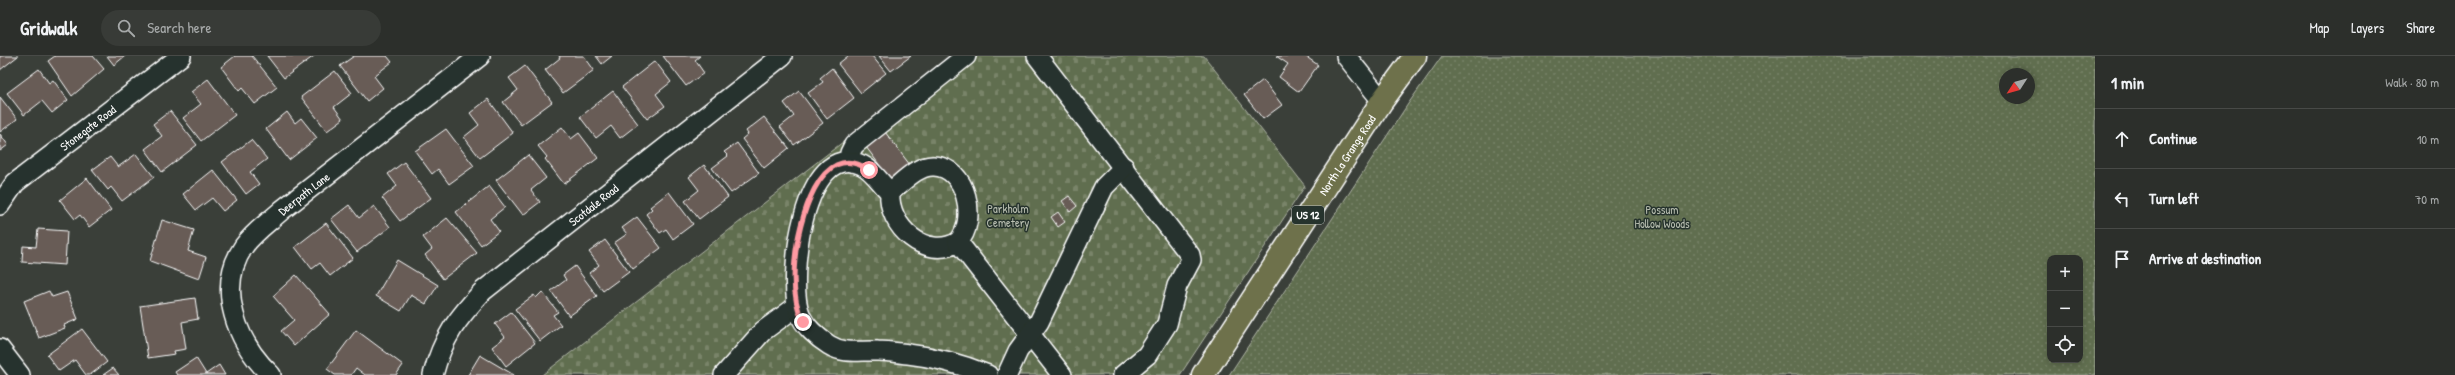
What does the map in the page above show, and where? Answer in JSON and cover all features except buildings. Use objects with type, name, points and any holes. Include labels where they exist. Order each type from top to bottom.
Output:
[{"type":"main road","name":"North La Grange Road","points":[[1203,375],[1382,101],[1415,56]]},
{"type":"street","name":"Stonegate Road","points":[[0,205],[15,183],[181,56]]},
{"type":"street","name":"Deerpath Lane","points":[[271,375],[244,340],[235,322],[230,304],[234,265],[244,247],[253,235],[282,210],[480,56]]},
{"type":"street","name":"Scotdale Road","points":[[433,375],[437,358],[456,320],[483,290],[782,56]]},
{"type":"street","points":[[851,162],[850,153],[854,145],[966,56]]},
{"type":"street","points":[[1037,56],[1188,249],[1191,260],[1177,286],[1167,324],[1147,355],[1123,375]]},
{"type":"street","points":[[1346,56],[1382,101]]},
{"type":"street","points":[[890,192],[869,170],[851,162],[840,163],[831,168],[813,190],[799,234],[795,259],[797,306],[803,322],[827,344],[847,353],[878,351],[917,355],[988,375]]},
{"type":"street","points":[[933,166],[942,168],[951,173],[962,189],[968,208],[967,228],[958,242],[949,247],[932,248],[914,239],[896,221],[889,203],[890,192],[914,172],[924,168],[933,166]]},
{"type":"street","points":[[1007,375],[1018,351],[1045,310],[1104,187],[1124,167]]},
{"type":"street","points":[[958,242],[1062,375]]},
{"type":"street","points":[[724,375],[763,331],[797,306]]},
{"type":"street","points":[[0,350],[20,375]]},
{"type":"green space","name":"Parkholm Cemetery","points":[[954,56],[1204,56],[1305,186],[1180,375],[542,375]]},
{"type":"green space","name":"Possum Hollow Woods","points":[[1442,56],[2095,56],[2095,375],[1229,375],[1408,104]]},
{"type":"route","points":[[803,322],[797,306],[795,259],[799,234],[813,190],[821,177],[831,168],[840,163],[851,162],[861,165],[869,170]]}]
